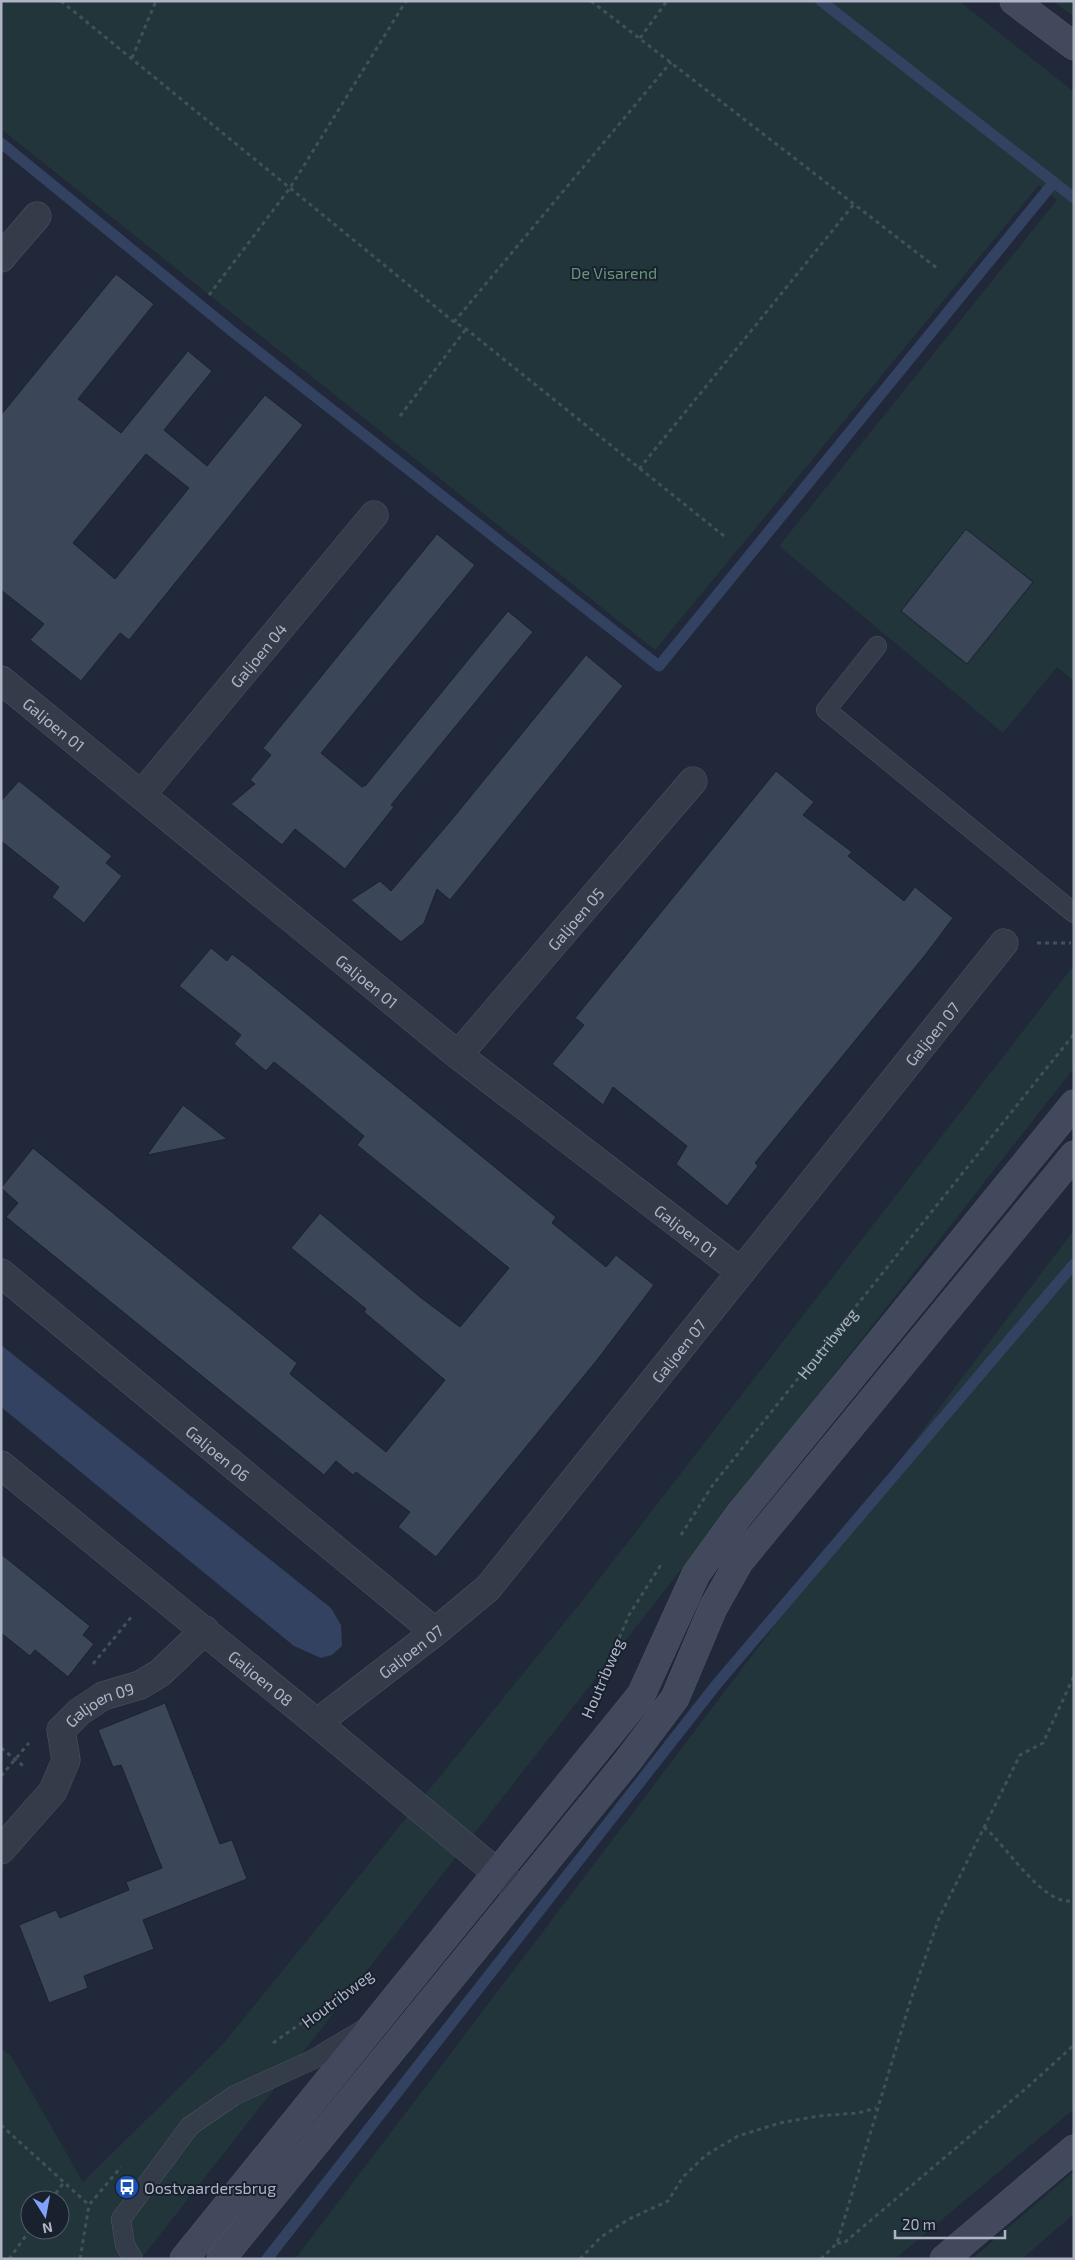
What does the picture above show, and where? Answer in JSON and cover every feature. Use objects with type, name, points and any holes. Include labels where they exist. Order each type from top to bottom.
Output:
[{"type":"main road","points":[[1014,1],[1071,44]]},
{"type":"main road","name":"Houtribweg","points":[[184,2259],[641,1695],[696,1574],[739,1515],[1074,1104]]},
{"type":"main road","points":[[220,2259],[330,2128],[627,1762],[675,1698],[694,1659],[713,1608],[739,1562],[1074,1156]]},
{"type":"main road","points":[[944,2259],[1074,2149]]},
{"type":"street","points":[[1,258],[37,216]]},
{"type":"street","name":"Galjoen 04","points":[[142,794],[374,515]]},
{"type":"street","name":"Galjoen 01","points":[[1,680],[458,1055],[741,1272]]},
{"type":"street","name":"Galjoen 05","points":[[458,1055],[693,781]]},
{"type":"street","name":"Galjoen 07","points":[[317,1723],[435,1632],[488,1588],[1004,943]]},
{"type":"street","name":"Galjoen 06","points":[[1,1273],[435,1632]]},
{"type":"street","name":"Galjoen 08","points":[[1,1465],[204,1630],[520,1892]]},
{"type":"street","name":"Galjoen 09","points":[[1,1850],[53,1791],[66,1760],[61,1730],[79,1712],[103,1696],[140,1685],[160,1673],[204,1630]]},
{"type":"lane","points":[[878,646],[826,710],[1074,913]]},
{"type":"lane","name":"Houtribweg","points":[[133,2259],[125,2245],[121,2219],[190,2126],[235,2095],[312,2060],[378,2021]]},
{"type":"path","points":[[61,1],[454,322],[466,329],[724,536]]},
{"type":"path","points":[[132,59],[156,1]]},
{"type":"path","points":[[208,295],[290,188],[406,1]]},
{"type":"path","points":[[592,1],[938,269]]},
{"type":"path","points":[[640,38],[667,1]]},
{"type":"path","points":[[454,322],[671,62]]},
{"type":"path","points":[[639,469],[854,204]]},
{"type":"path","points":[[400,416],[466,329]]},
{"type":"path","name":"Houtribweg","points":[[676,1542],[712,1486],[1074,1034]]},
{"type":"path","name":"Houtribweg","points":[[592,1702],[628,1615],[665,1558]]},
{"type":"path","points":[[821,2259],[837,2243],[911,1999],[939,1918],[1020,1755],[1043,1743],[1074,1676]]},
{"type":"path","points":[[984,1827],[1007,1849],[1039,1888],[1056,1899],[1069,1902],[1074,1900]]},
{"type":"path","name":"Houtribweg","points":[[270,2045],[371,1974]]},
{"type":"path","points":[[837,2243],[844,2243],[893,2202],[1030,2086],[1074,2044]]},
{"type":"path","points":[[580,2259],[601,2237],[629,2219],[668,2201],[683,2177],[706,2155],[738,2136],[780,2123],[818,2116],[858,2113],[877,2108]]},
{"type":"path","points":[[1,2125],[89,2205]]},
{"type":"path","points":[[80,2259],[89,2205],[127,2160]]},
{"type":"path","points":[[58,2190],[64,2182]]},
{"type":"path","points":[[10,2259],[23,2240]]},
{"type":"green space","name":"De Visarend","points":[[1,1],[959,1],[1074,92],[1074,681],[1057,667],[1003,733],[779,546],[1057,200],[1039,185],[655,650],[1,129]]},
{"type":"green space","points":[[1053,1],[1074,1],[1074,17]]},
{"type":"green space","points":[[1074,965],[1074,1068],[141,2259],[1,2259],[1,2048],[11,2056],[83,2182],[223,2044],[586,1596]]},
{"type":"green space","points":[[1074,1230],[1074,2109],[895,2259],[295,2259]]},
{"type":"green space","points":[[1074,2171],[1074,2214],[1022,2259],[972,2259]]},
{"type":"water","points":[[1,1345],[331,1608],[341,1625],[342,1646],[332,1655],[321,1658],[294,1646],[1,1407]]},
{"type":"building","points":[[116,274],[154,304],[78,399],[121,433],[188,351],[212,371],[164,430],[207,466],[265,395],[303,425],[129,640],[120,633],[81,681],[30,640],[44,624],[1,590],[1,415]],"holes":[[[146,454],[189,488],[115,579],[73,543]]]},
{"type":"building","points":[[966,529],[1033,582],[967,664],[901,611]]},
{"type":"building","points":[[437,534],[475,565],[321,753],[362,787],[366,785],[508,611],[533,632],[391,805],[394,807],[345,869],[295,829],[282,845],[231,804],[255,784],[250,780],[271,755],[263,748]]},
{"type":"building","points":[[586,655],[623,686],[450,900],[437,889],[424,923],[401,942],[351,900],[380,881],[391,891]]},
{"type":"building","points":[[776,771],[814,802],[803,815],[852,852],[848,856],[904,901],[915,887],[953,918],[926,954],[755,1163],[758,1166],[727,1206],[676,1164],[687,1146],[613,1087],[603,1105],[552,1064],[584,1025],[575,1018]]},
{"type":"building","points":[[19,781],[112,856],[106,863],[122,876],[84,923],[52,897],[59,887],[1,841],[1,801]]},
{"type":"building","points":[[211,948],[227,961],[232,954],[248,966],[556,1217],[552,1223],[606,1267],[616,1255],[654,1285],[597,1360],[436,1557],[398,1527],[410,1512],[356,1472],[353,1475],[336,1461],[324,1475],[6,1217],[18,1203],[1,1188],[33,1148],[297,1363],[290,1374],[386,1452],[445,1380],[364,1312],[366,1309],[291,1248],[320,1213],[420,1297],[460,1327],[509,1268],[357,1145],[364,1136],[304,1086],[274,1062],[266,1071],[234,1044],[241,1035],[179,986]]},
{"type":"building","points":[[183,1105],[227,1139],[147,1155]]},
{"type":"building","points":[[1,1554],[90,1626],[83,1635],[94,1644],[68,1677],[35,1650],[30,1656],[1,1633]]},
{"type":"building","points":[[165,1703],[220,1844],[232,1840],[247,1879],[143,1920],[154,1949],[84,1976],[88,1988],[49,2003],[19,1925],[56,1910],[60,1918],[129,1890],[126,1882],[162,1868],[121,1765],[113,1767],[98,1730]]},
{"type":"waterway","points":[[821,1],[1074,198]]},
{"type":"waterway","points":[[1,143],[233,332],[659,666],[1054,182]]},
{"type":"waterway","points":[[267,2259],[716,1685],[1074,1264]]},
{"type":"place","name":"Oostvaardersbrug","points":[[127,2187]]}]
